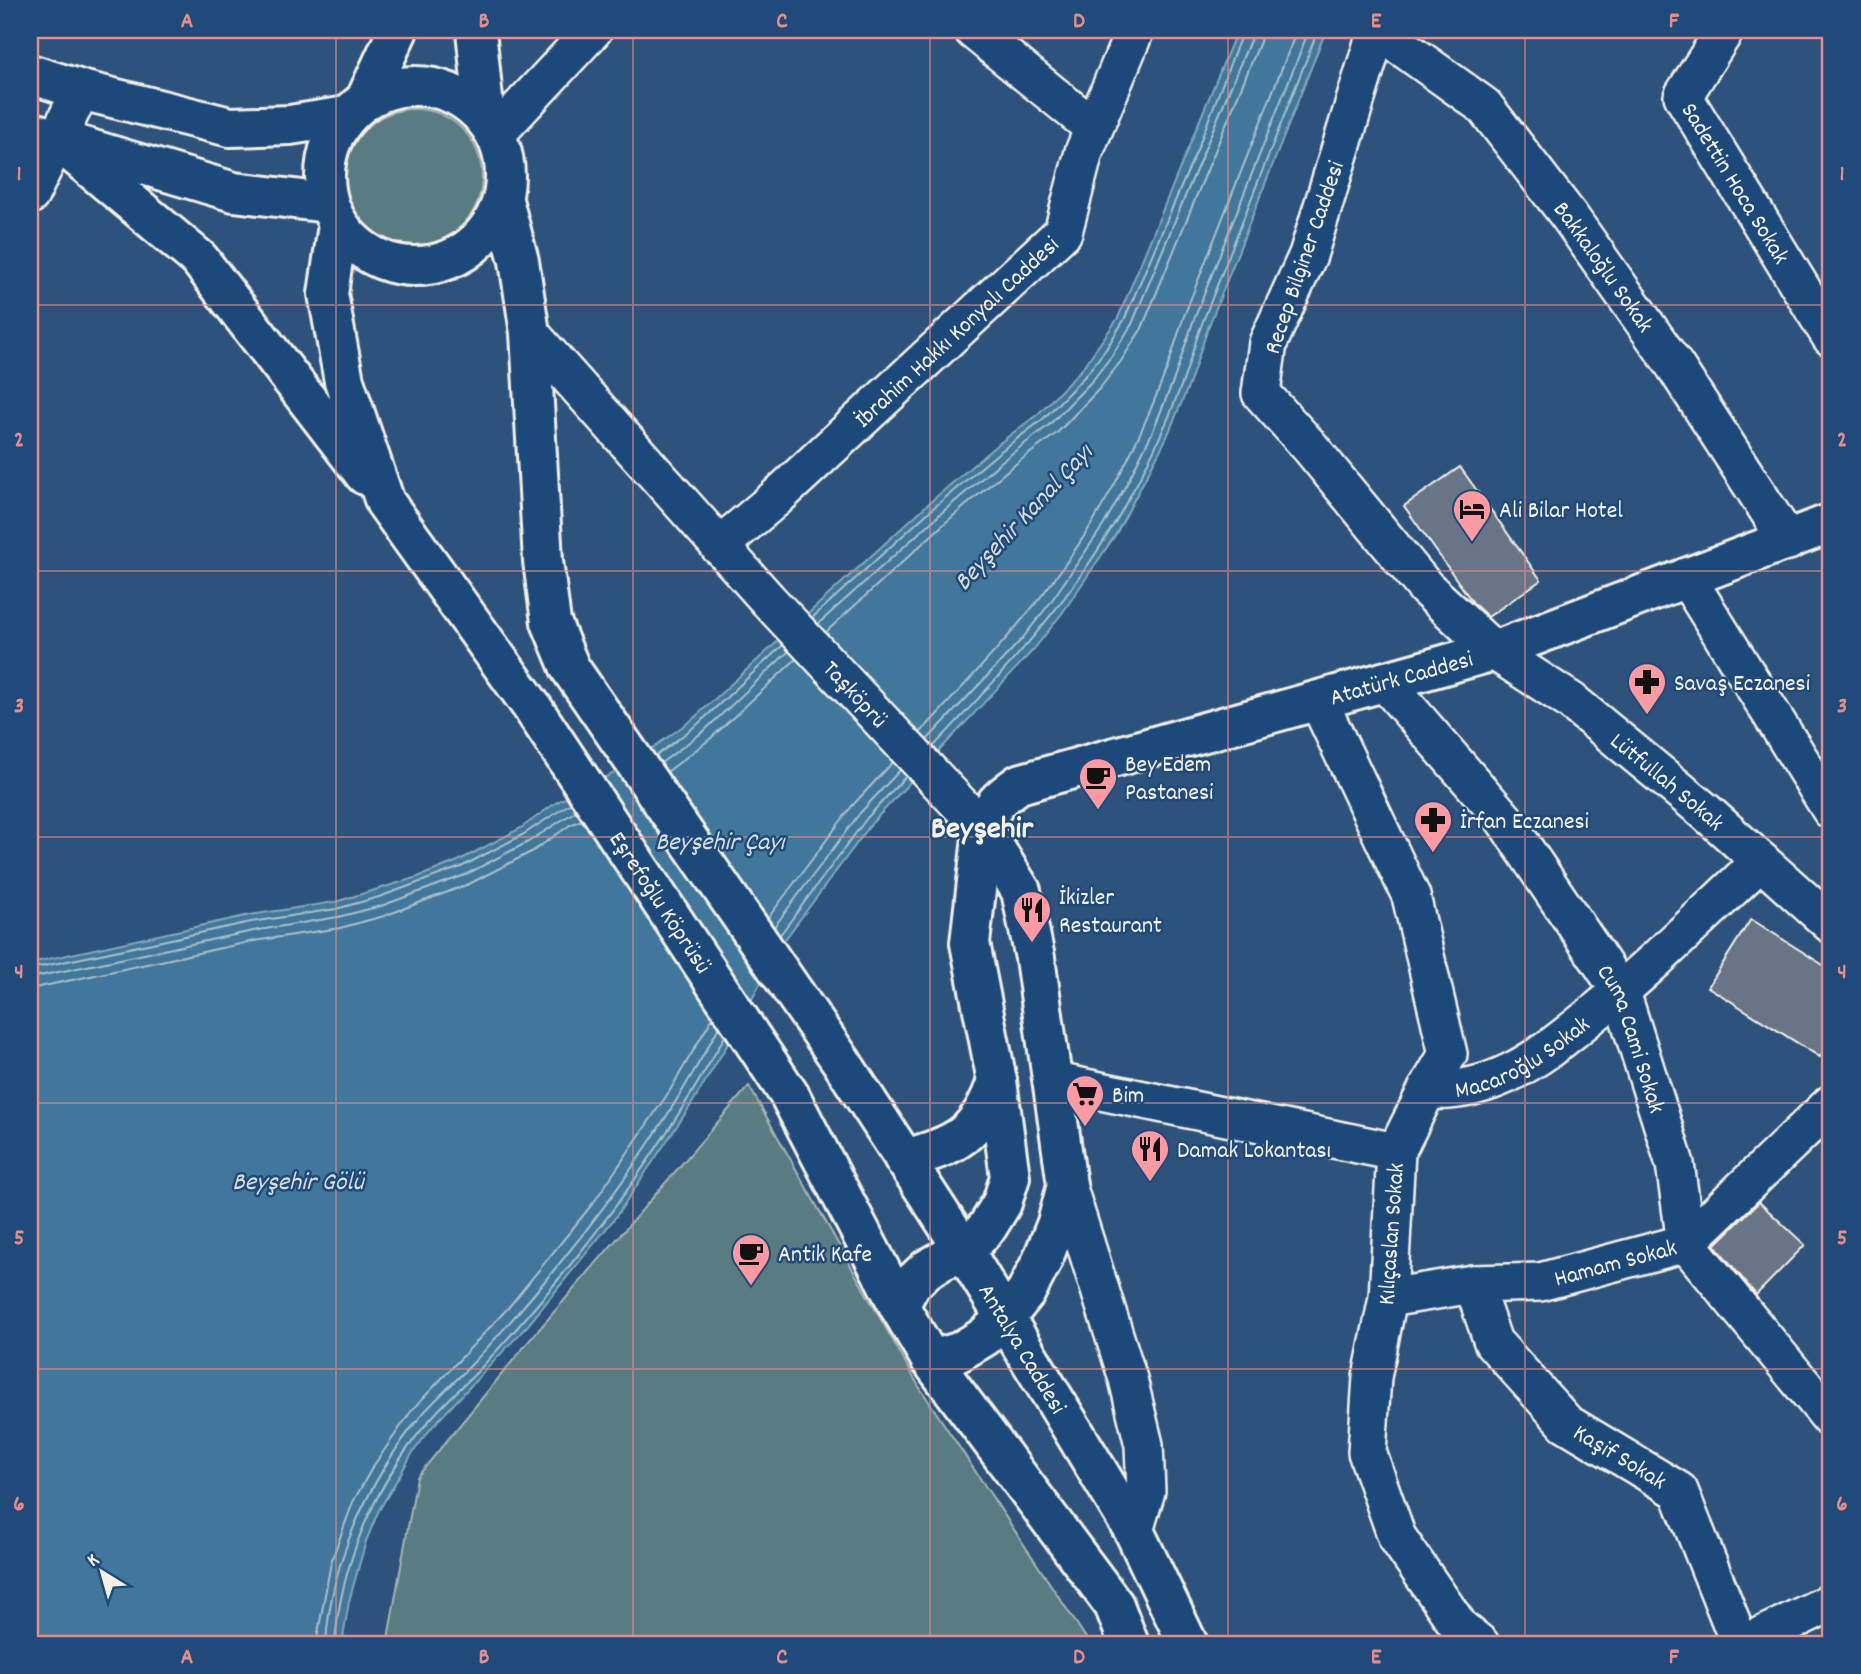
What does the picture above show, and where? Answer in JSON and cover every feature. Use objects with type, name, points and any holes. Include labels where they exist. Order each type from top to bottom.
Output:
[{"type":"main road","points":[[385,502],[344,380],[328,294],[333,214],[324,180],[326,157],[334,135],[356,108],[398,30]]},
{"type":"main road","points":[[476,30],[490,127]]},
{"type":"main road","points":[[30,74],[81,90],[230,127],[290,125],[356,108],[389,89],[415,86],[441,90],[466,101],[490,127],[499,144],[506,171],[503,200],[490,227],[469,249],[442,263],[413,267],[383,262],[357,247],[333,214],[234,192],[43,135]]},
{"type":"main road","name":"Eşrefoğlu Köprüsü","points":[[43,135],[199,259],[385,502],[532,707],[790,1096],[899,1306]]},
{"type":"main road","points":[[503,200],[519,261],[530,333]]},
{"type":"main road","name":"Antalya Caddesi","points":[[530,333],[543,561],[551,622],[570,668],[841,1061],[965,1252],[1134,1531],[1188,1644]]},
{"type":"main road","name":"Atatürk Caddesi","points":[[965,1252],[988,1227],[1002,1203],[1010,1177],[997,1081],[970,943],[983,828],[994,805],[1018,784],[1494,651],[1831,523]]},
{"type":"main road","points":[[931,1360],[959,1352],[972,1345],[1005,1318],[1026,1292],[1057,1223],[1067,1185],[1035,958],[1021,891],[983,828]]},
{"type":"main road","points":[[904,1159],[956,1142],[981,1116],[997,1081]]},
{"type":"main road","points":[[965,1252],[928,1269],[911,1284],[899,1306],[931,1360],[1114,1605],[1129,1644]]},
{"type":"street","points":[[490,127],[593,30]]},
{"type":"street","points":[[972,30],[1094,128]]},
{"type":"street","name":"İbrahim Hakkı Konyalı Caddesi","points":[[719,546],[776,498],[1063,232],[1084,152],[1135,30]]},
{"type":"street","name":"Bakkaloğlu Sokak","points":[[1377,30],[1484,106],[1569,216],[1667,355],[1788,541]]},
{"type":"street","name":"Recep Bilginer Caddesi","points":[[1377,30],[1308,255],[1268,343],[1261,393],[1310,447],[1426,588],[1494,651]]},
{"type":"street","name":"Sadettin Hoca Sokak","points":[[1725,30],[1683,96],[1831,337]]},
{"type":"street","points":[[30,195],[43,135],[81,90]]},
{"type":"street","name":"Taşköprü","points":[[530,333],[769,601],[983,828]]},
{"type":"street","points":[[1686,578],[1831,810]]},
{"type":"street","name":"Lütfullah Sokak","points":[[1494,651],[1571,701],[1706,812],[1831,924]]},
{"type":"street","name":"Cuma Cami Sokak","points":[[1384,681],[1504,819],[1621,992],[1675,1164],[1686,1243]]},
{"type":"street","name":"Kılıçaslan Sokak","points":[[1318,700],[1411,896],[1448,1054],[1396,1152],[1388,1298],[1373,1377],[1367,1451],[1397,1537],[1460,1628],[1480,1644]]},
{"type":"street","name":"Macaroğlu Sokak","points":[[1427,1090],[1464,1088],[1509,1073],[1556,1044],[1621,992],[1761,861]]},
{"type":"street","points":[[1052,1081],[1396,1152]]},
{"type":"street","name":"Hamam Sokak","points":[[1388,1298],[1473,1284],[1541,1282],[1686,1243],[1831,1104]]},
{"type":"street","points":[[1067,1185],[1128,1378],[1144,1445],[1146,1491],[1134,1531]]},
{"type":"street","points":[[1686,1243],[1831,1419]]},
{"type":"street","name":"Kaşif Sokak","points":[[1473,1284],[1493,1342],[1566,1423],[1679,1491],[1742,1644],[1831,1602]]},
{"type":"green space","points":[[414,109],[440,114],[462,129],[477,151],[482,177],[477,203],[462,225],[440,240],[414,245],[388,240],[366,225],[351,203],[346,177],[351,151],[366,129],[388,114]]},
{"type":"green space","points":[[749,1086],[918,1385],[1090,1644],[387,1644],[417,1477],[529,1341]]},
{"type":"water","name":"Beyşehir Gölü","points":[[1237,30],[1326,30],[1208,328],[1189,385],[1166,439],[1116,534],[1063,612],[1034,649],[872,823],[783,942],[691,1105],[615,1218],[528,1325],[432,1427],[412,1454],[378,1512],[366,1541],[349,1601],[342,1644],[30,1644],[30,963],[250,915],[335,902],[418,877],[458,861],[521,828],[557,802],[626,767],[693,719],[928,504],[993,448],[1038,414],[1081,370],[1118,318]]},
{"type":"building","name":"Ali Bilar Hotel","points":[[1460,467],[1541,580],[1488,617],[1474,604],[1404,506]]},
{"type":"building","points":[[1751,919],[1831,970],[1831,1038],[1820,1057],[1708,987]]},
{"type":"building","points":[[1759,1202],[1805,1245],[1756,1295],[1715,1245]]},
{"type":"place","name":"Ali Bilar Hotel","points":[[1472,543]]},
{"type":"place","name":"Savaş Eczanesi","points":[[1647,716]]},
{"type":"place","name":"Bey Edem Pastanesi","points":[[1098,811]]},
{"type":"place","name":"İrfan Eczanesi","points":[[1433,854]]},
{"type":"place","name":"İkizler Restaurant","points":[[1032,944]]},
{"type":"place","name":"Bim","points":[[1085,1128]]},
{"type":"place","name":"Damak Lokantası","points":[[1150,1183]]},
{"type":"place","name":"Antik Kafe","points":[[751,1287]]},
{"type":"district","name":"Beyşehir","points":[[982,826]]},
{"type":"water label","name":"Beyşehir Kanal Çayı","points":[[1022,516]]},
{"type":"water label","name":"Beyşehir Çayı","points":[[720,840]]}]
